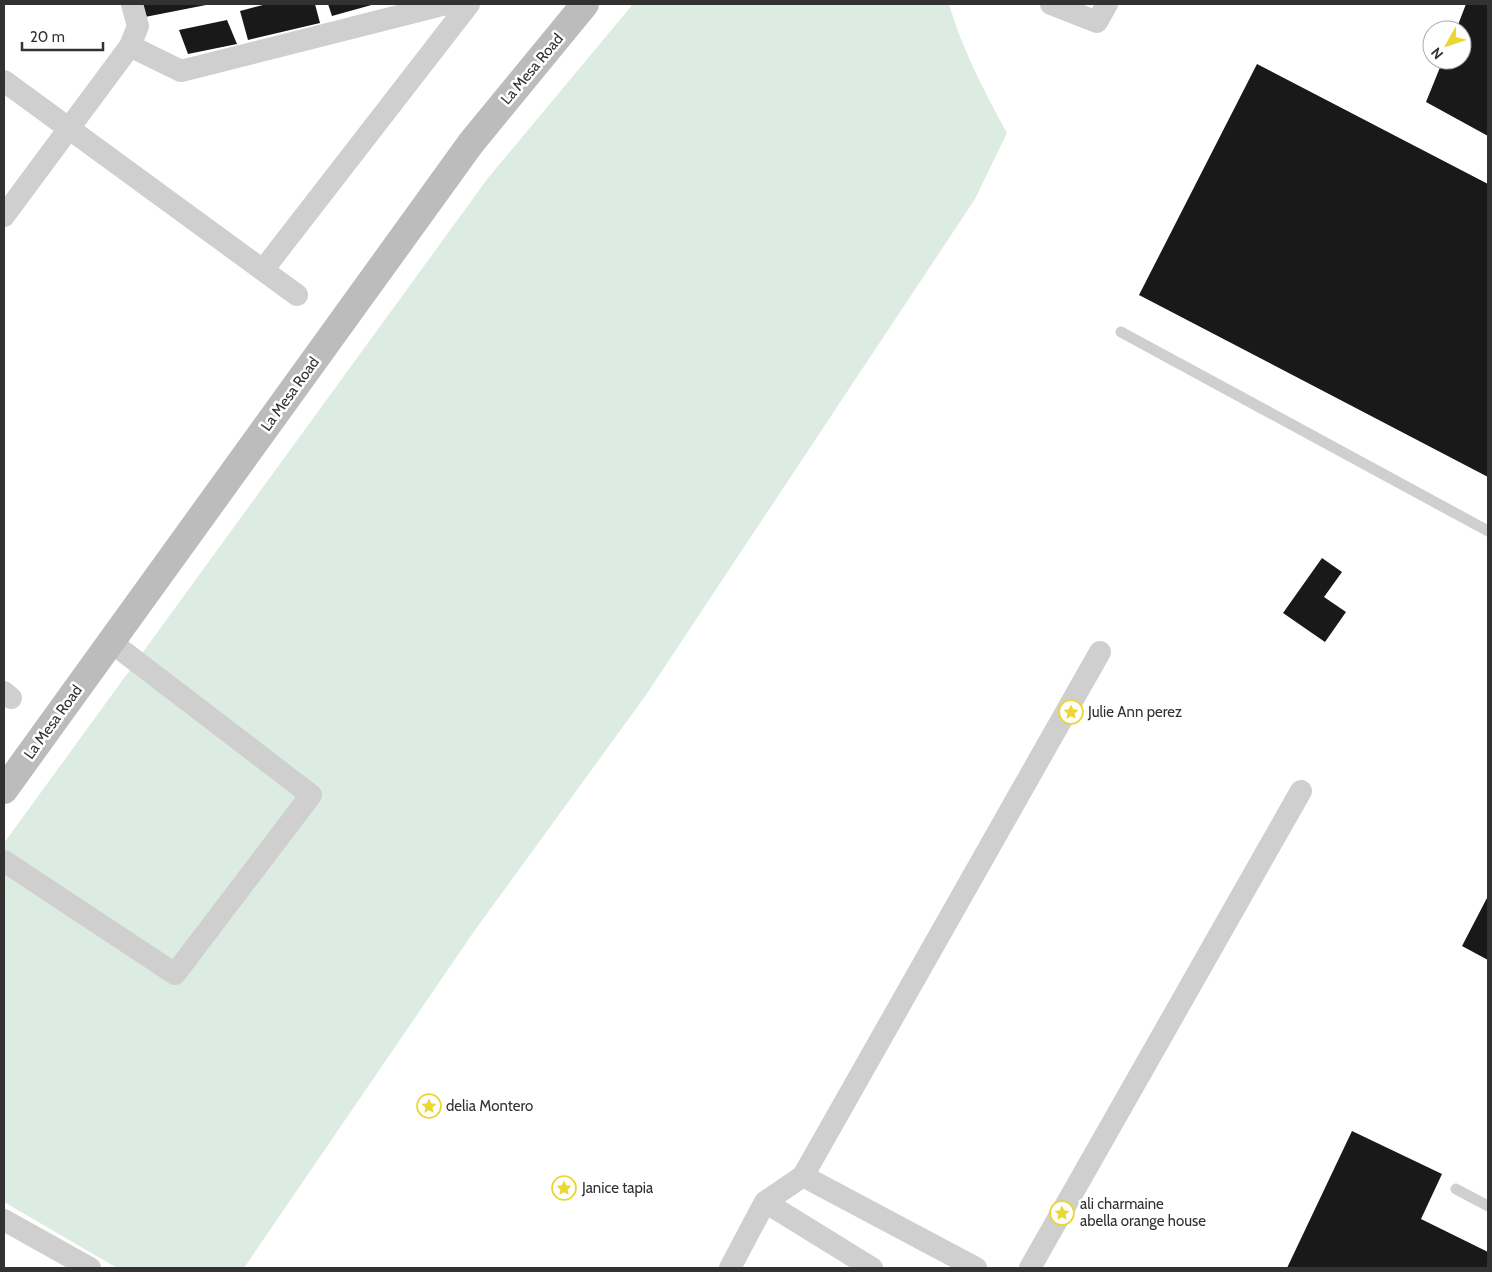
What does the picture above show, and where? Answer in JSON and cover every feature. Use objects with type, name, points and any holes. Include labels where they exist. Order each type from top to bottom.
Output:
[{"type":"street","points":[[4,216],[130,46],[138,26],[132,4]]},
{"type":"street","points":[[130,46],[181,71],[446,4]]},
{"type":"street","points":[[262,270],[469,4]]},
{"type":"street","name":"La Mesa Road","points":[[4,790],[471,143],[585,4]]},
{"type":"street","points":[[1050,4],[1097,22],[1106,4]]},
{"type":"street","points":[[4,81],[297,295]]},
{"type":"street","points":[[4,861],[175,974],[311,795],[111,642]]},
{"type":"street","points":[[730,1268],[765,1202],[803,1176],[1100,652]]},
{"type":"street","points":[[1030,1268],[1301,791]]},
{"type":"street","points":[[803,1176],[976,1268]]},
{"type":"street","points":[[765,1202],[872,1268]]},
{"type":"street","points":[[4,1220],[90,1268]]},
{"type":"lane","points":[[1121,332],[1488,532]]},
{"type":"lane","points":[[1456,1189],[1488,1206]]},
{"type":"shaded area","points":[[633,4],[949,4],[967,54],[1007,133],[975,199],[646,695],[475,930],[244,1268],[117,1268],[4,1202],[4,843],[488,178]]},
{"type":"building","points":[[141,4],[206,4],[206,5],[145,17]]},
{"type":"building","points":[[267,4],[315,4],[320,23],[248,40],[240,11]]},
{"type":"building","points":[[328,4],[375,4],[332,16]]},
{"type":"building","points":[[1466,4],[1488,4],[1488,136],[1426,102],[1439,70],[1472,70],[1472,20],[1460,20]]},
{"type":"building","points":[[227,20],[237,44],[188,54],[179,30]]},
{"type":"building","points":[[1257,64],[1488,184],[1488,477],[1139,295]]},
{"type":"building","points":[[1322,558],[1342,572],[1324,597],[1346,612],[1325,642],[1283,613]]},
{"type":"building","points":[[1488,896],[1488,960],[1462,946]]},
{"type":"building","points":[[1352,1131],[1442,1174],[1421,1219],[1488,1252],[1488,1268],[1287,1268]]},
{"type":"place","name":"Julie Ann perez","points":[[1071,712]]},
{"type":"place","name":"delia Montero","points":[[429,1106]]},
{"type":"place","name":"Janice tapia","points":[[564,1188]]},
{"type":"place","name":"ali charmaine abella orange house","points":[[1062,1213]]}]
